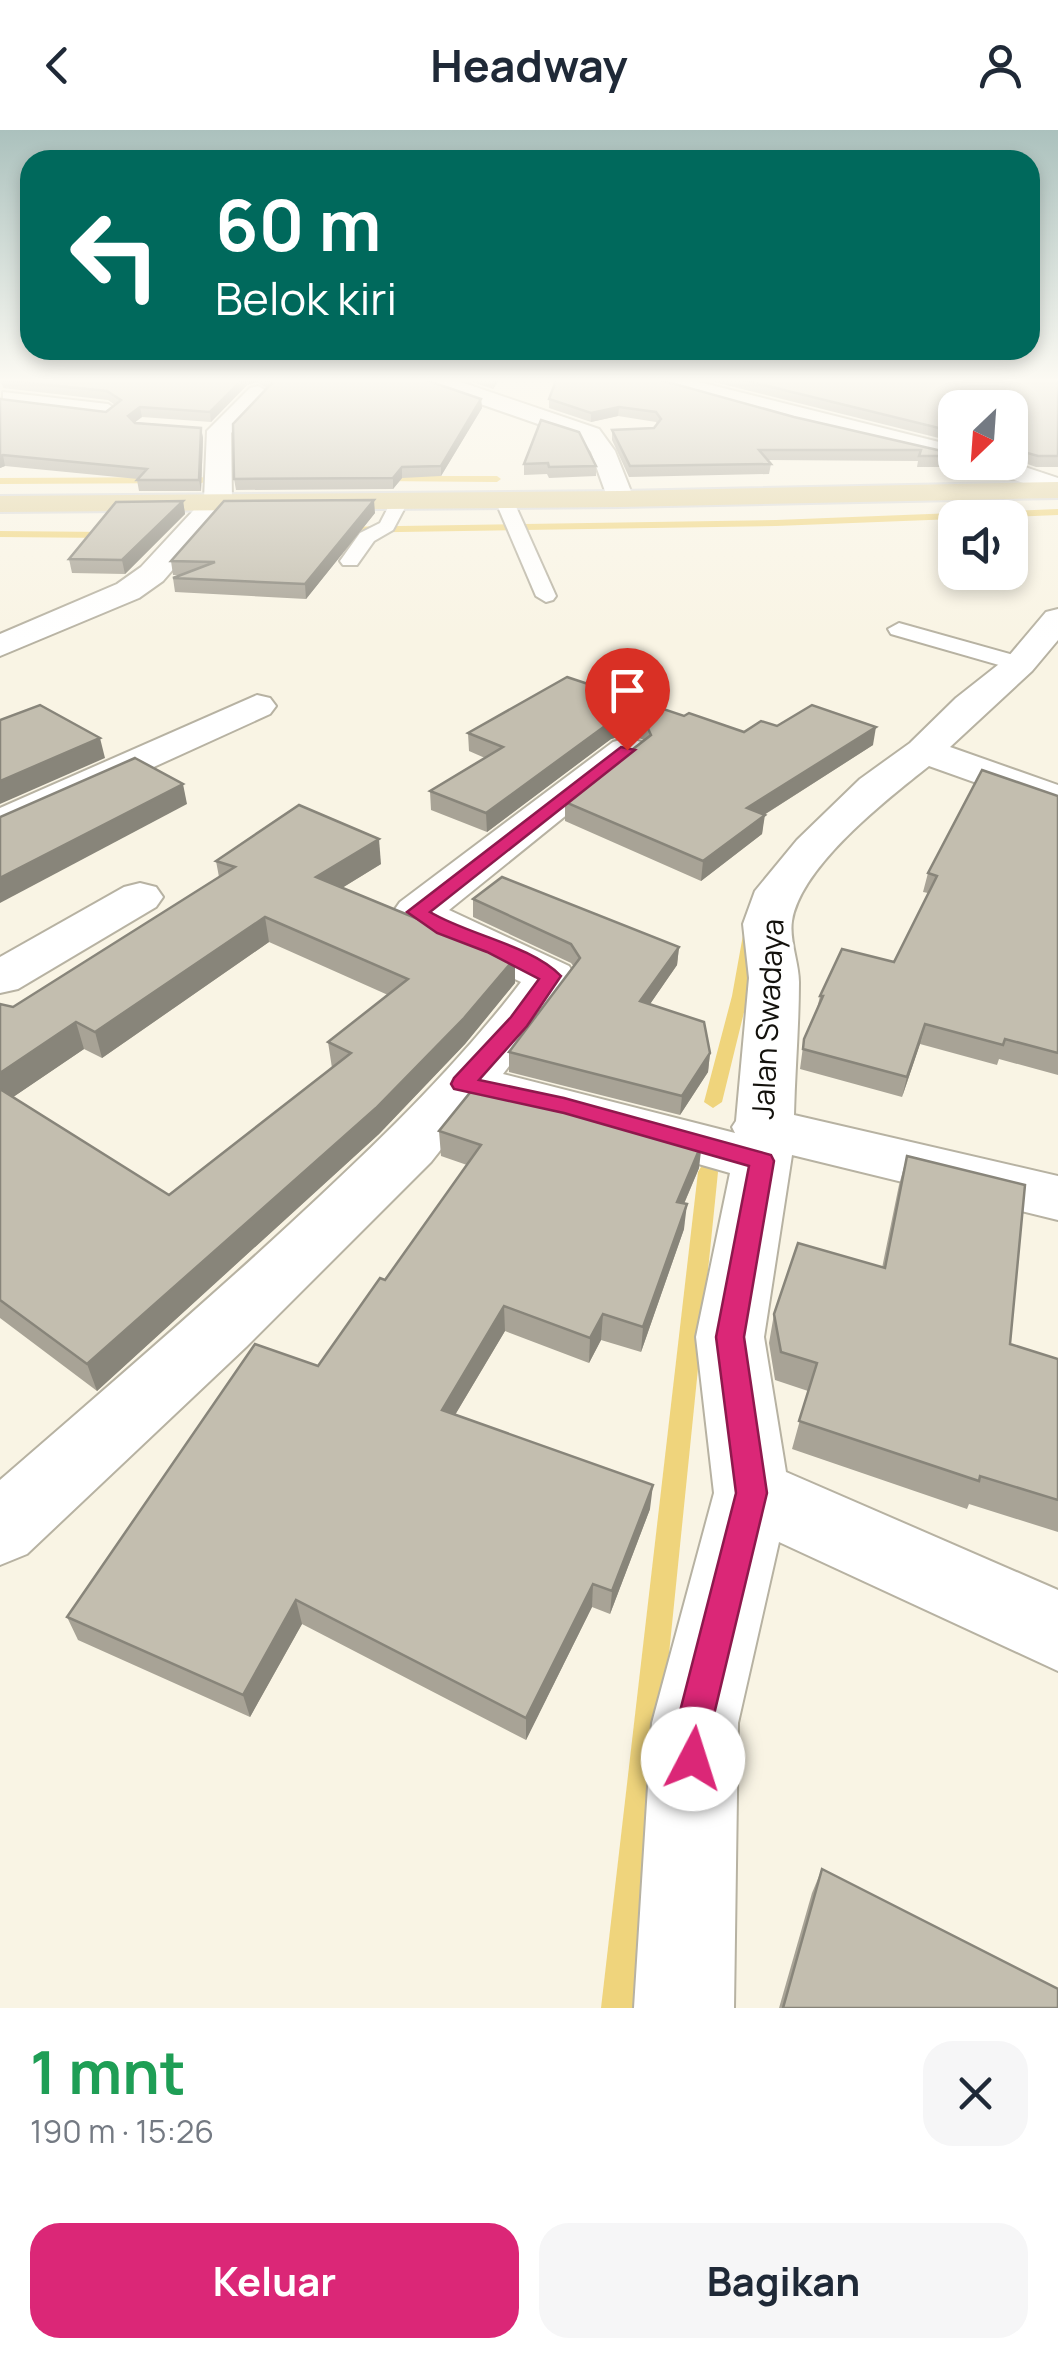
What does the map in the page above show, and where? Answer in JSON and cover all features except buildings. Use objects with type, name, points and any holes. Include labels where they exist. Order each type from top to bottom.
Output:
[{"type":"main road","points":[[0,504],[400,500],[513,520],[620,499],[1058,488]]},
{"type":"street","points":[[0,646],[128,591],[152,574],[218,501],[214,466]]},
{"type":"street","points":[[609,466],[620,499]]},
{"type":"street","points":[[1028,477],[1058,488]]},
{"type":"street","name":"Jalan Swadaya","points":[[684,2008],[694,1723],[752,1493],[730,1337],[762,1144],[774,978],[767,924],[778,890],[812,849],[875,788],[924,751],[1018,649]]},
{"type":"street","points":[[0,824],[257,706]]},
{"type":"street","points":[[0,1528],[222,1328],[410,1146],[519,1022],[551,976],[494,947],[444,929],[417,912],[627,750]]},
{"type":"street","points":[[924,751],[1058,799]]},
{"type":"street","points":[[0,978],[140,897]]},
{"type":"street","points":[[462,1084],[1058,1198]]},
{"type":"street","points":[[752,1493],[1058,1631]]},
{"type":"lane","points":[[350,561],[366,537],[387,526],[400,500]]},
{"type":"lane","points":[[513,520],[546,596]]},
{"type":"lane","points":[[899,630],[1018,649]]},
{"type":"waterway","points":[[378,479],[497,479]]},
{"type":"waterway","points":[[0,481],[202,480]]},
{"type":"waterway","points":[[337,530],[776,523],[1058,512]]},
{"type":"waterway","points":[[0,534],[109,535]]},
{"type":"waterway","points":[[713,1102],[751,935]]},
{"type":"waterway","points":[[617,2008],[708,1172]]},
{"type":"route","points":[[627,750],[417,912],[444,929],[494,947],[551,976],[519,1022],[462,1084],[564,1106],[762,1161],[730,1337],[752,1493],[694,1723],[693,1759]]}]
